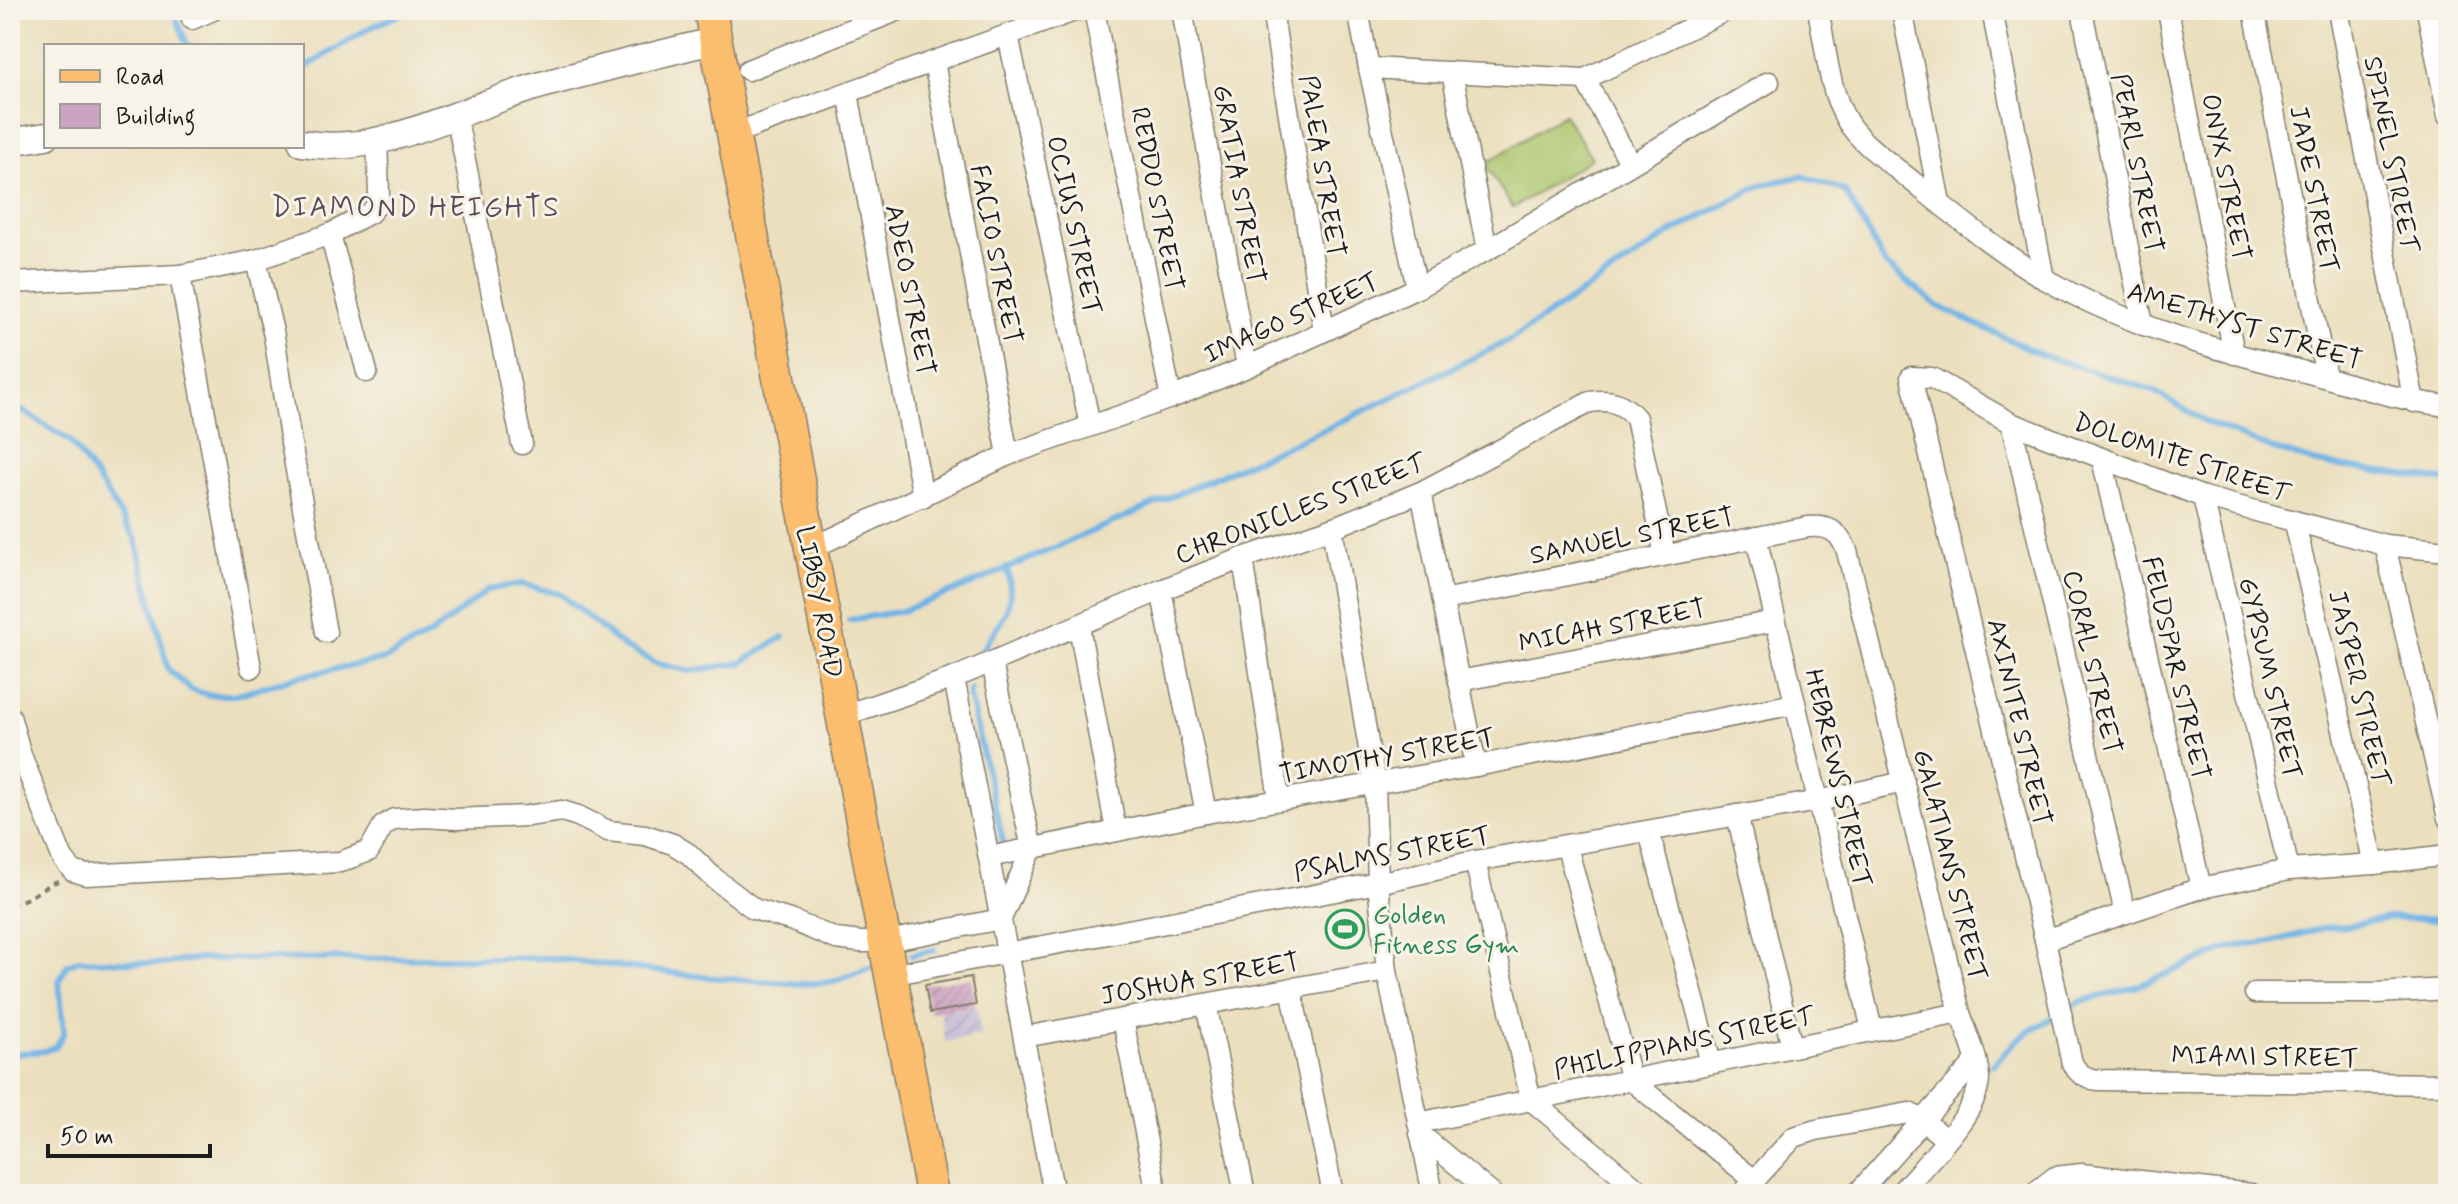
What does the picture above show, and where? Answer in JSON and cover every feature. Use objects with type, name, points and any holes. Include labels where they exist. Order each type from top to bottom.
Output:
[{"type":"main road","name":"LIBBY ROAD","points":[[713,25],[932,1194]]},
{"type":"street","points":[[192,19],[213,10]]},
{"type":"street","points":[[748,70],[899,10]]},
{"type":"street","points":[[732,134],[1077,10]]},
{"type":"street","name":"REDDO STREET","points":[[1094,10],[1171,398]]},
{"type":"street","name":"GRATIA STREET","points":[[1182,10],[1247,367]]},
{"type":"street","name":"PALEA STREET","points":[[1272,10],[1324,331]]},
{"type":"street","points":[[1358,10],[1417,288]]},
{"type":"street","points":[[1369,68],[1585,79],[1727,10]]},
{"type":"street","name":"AMETHYST STREET","points":[[1818,10],[1836,100],[1848,123],[1862,139],[1988,242],[2044,279],[2143,325],[2234,354],[2414,402],[2448,406]]},
{"type":"street","points":[[1902,10],[1940,203]]},
{"type":"street","points":[[1992,10],[2044,279]]},
{"type":"street","name":"PEARL STREET","points":[[2082,10],[2143,325]]},
{"type":"street","name":"ONYX STREET","points":[[2168,10],[2234,354]]},
{"type":"street","name":"JADE STREET","points":[[2254,10],[2326,377]]},
{"type":"street","name":"SPINEL STREET","points":[[2338,10],[2414,402]]},
{"type":"street","points":[[2427,10],[2448,116]]},
{"type":"street","points":[[304,143],[329,146],[377,140],[418,129],[713,25]]},
{"type":"street","name":"OCIUS STREET","points":[[1008,35],[1090,425]]},
{"type":"street","name":"FACIO STREET","points":[[934,62],[1008,455]]},
{"type":"street","points":[[1452,72],[1487,250]]},
{"type":"street","points":[[1585,79],[1630,163]]},
{"type":"street","name":"IMAGO STREET","points":[[810,549],[1008,455],[1171,398],[1247,367],[1417,288],[1487,250],[1769,82]]},
{"type":"street","name":"ADEO STREET","points":[[848,93],[923,497]]},
{"type":"street","points":[[456,115],[522,444]]},
{"type":"street","points":[[10,142],[44,136]]},
{"type":"street","points":[[10,283],[180,275],[256,260],[330,234],[370,213],[377,205],[377,140]]},
{"type":"street","points":[[330,234],[367,372]]},
{"type":"street","points":[[256,260],[274,336],[326,632]]},
{"type":"street","points":[[180,275],[251,668]]},
{"type":"street","name":"DOLOMITE STREET","points":[[1911,377],[1932,378],[2011,423],[2203,497],[2385,545],[2448,551]]},
{"type":"street","name":"AXINITE STREET","points":[[1911,377],[2072,1063],[2082,1076]]},
{"type":"street","name":"CHRONICLES STREET","points":[[842,716],[954,678],[1161,590],[1421,492],[1579,407],[1607,399],[1627,408],[1636,418],[1665,555]]},
{"type":"street","name":"CORAL STREET","points":[[2011,423],[2125,913]]},
{"type":"street","name":"FELDSPAR STREET","points":[[2102,459],[2201,888]]},
{"type":"street","points":[[1421,492],[1476,766]]},
{"type":"street","name":"GYPSUM STREET","points":[[2203,497],[2289,870]]},
{"type":"street","name":"JASPER STREET","points":[[2295,523],[2374,864]]},
{"type":"street","name":"SAMUEL STREET","points":[[1443,600],[1808,527],[1826,526],[1832,529]]},
{"type":"street","points":[[1332,528],[1375,784],[1378,883],[1387,971],[1433,1194]]},
{"type":"street","name":"GALATIANS STREET","points":[[1832,529],[1847,551],[1960,1013],[1979,1074],[1977,1093],[1964,1118],[1899,1194]]},
{"type":"street","name":"HEBREWS STREET","points":[[1756,537],[1872,1030]]},
{"type":"street","points":[[2385,545],[2448,818]]},
{"type":"street","points":[[1243,558],[1279,800]]},
{"type":"street","points":[[1161,590],[1206,813]]},
{"type":"street","name":"MICAH STREET","points":[[1459,681],[1775,621]]},
{"type":"street","points":[[1079,626],[1116,831]]},
{"type":"street","points":[[992,663],[1032,849],[1001,919]]},
{"type":"street","points":[[954,678],[1054,1194]]},
{"type":"street","name":"TIMOTHY STREET","points":[[989,857],[1206,813],[1476,766],[1795,704]]},
{"type":"street","points":[[10,716],[21,755],[63,859],[78,874],[107,876],[136,871],[340,862],[369,851],[383,826],[394,819],[527,816],[562,811],[608,831],[645,835],[680,847],[754,909],[836,939],[883,942],[1001,919]]},
{"type":"street","name":"PSALMS STREET","points":[[890,975],[1378,883],[1475,861],[1818,801],[1904,782]]},
{"type":"street","points":[[1737,815],[1792,1047]]},
{"type":"street","points":[[1649,832],[1711,1063]]},
{"type":"street","points":[[1567,847],[1631,1080],[1748,1187],[1785,1145],[1804,1133],[1909,1113],[1923,1120],[1946,1140]]},
{"type":"street","points":[[2045,940],[2201,888],[2289,870],[2448,855]]},
{"type":"street","points":[[1475,861],[1531,1100],[1644,1194]]},
{"type":"street","name":"JOSHUA STREET","points":[[1024,1037],[1387,971]]},
{"type":"street","points":[[1291,988],[1333,1194]]},
{"type":"street","points":[[2255,993],[2377,993],[2448,989]]},
{"type":"street","points":[[1206,1004],[1245,1194]]},
{"type":"street","name":"PHILIPPIANS STREET","points":[[1419,1128],[1531,1100],[1960,1013]]},
{"type":"street","points":[[1123,1019],[1157,1194]]},
{"type":"street","points":[[1857,1194],[1976,1061]]},
{"type":"street","name":"MIAMI STREET","points":[[2082,1076],[2099,1080],[2448,1084]]},
{"type":"street","points":[[1419,1128],[1492,1194]]},
{"type":"street","points":[[2033,1194],[2055,1177],[2082,1174],[2251,1194]]},
{"type":"path","points":[[10,903],[17,903],[45,886],[78,874]]},
{"type":"shaded area","points":[[976,1006],[981,1035],[945,1042],[940,1012]]},
{"type":"green space","points":[[1564,114],[1592,158],[1513,208],[1485,164]]},
{"type":"building","points":[[971,977],[976,1005],[930,1013],[925,985]]},
{"type":"waterway","points":[[173,10],[187,44]]},
{"type":"waterway","points":[[304,69],[369,28],[410,10]]},
{"type":"waterway","points":[[849,620],[902,611],[967,586],[1328,428],[1510,340],[1674,231],[1758,186],[1802,176],[1845,191],[1885,264],[1938,306],[2042,355],[2152,390],[2206,422],[2276,450],[2317,463],[2448,481]]},
{"type":"waterway","points":[[10,405],[70,441],[99,481],[136,540],[168,669],[190,689],[209,695],[235,695],[297,677],[385,659],[431,634],[489,589],[522,584],[560,594],[624,647],[658,664],[690,671],[741,663],[783,637]]},
{"type":"waterway","points":[[980,653],[1008,605],[1010,583],[1007,568]]},
{"type":"waterway","points":[[971,689],[969,694],[1005,850]]},
{"type":"waterway","points":[[1993,1065],[2031,1030],[2082,1001],[2135,987],[2231,947],[2388,918],[2448,920]]},
{"type":"waterway","points":[[912,955],[934,950]]},
{"type":"waterway","points":[[10,1054],[45,1051],[56,1046],[64,1033],[59,981],[67,965],[79,960],[163,964],[195,959],[552,958],[704,977],[801,984],[832,982],[872,967]]},
{"type":"waterway","points":[[1878,1194],[1930,1137]]},
{"type":"place","name":"Golden Fitness Gym","points":[[1345,929]]},
{"type":"district","name":"DIAMOND HEIGHTS","points":[[416,206]]}]
